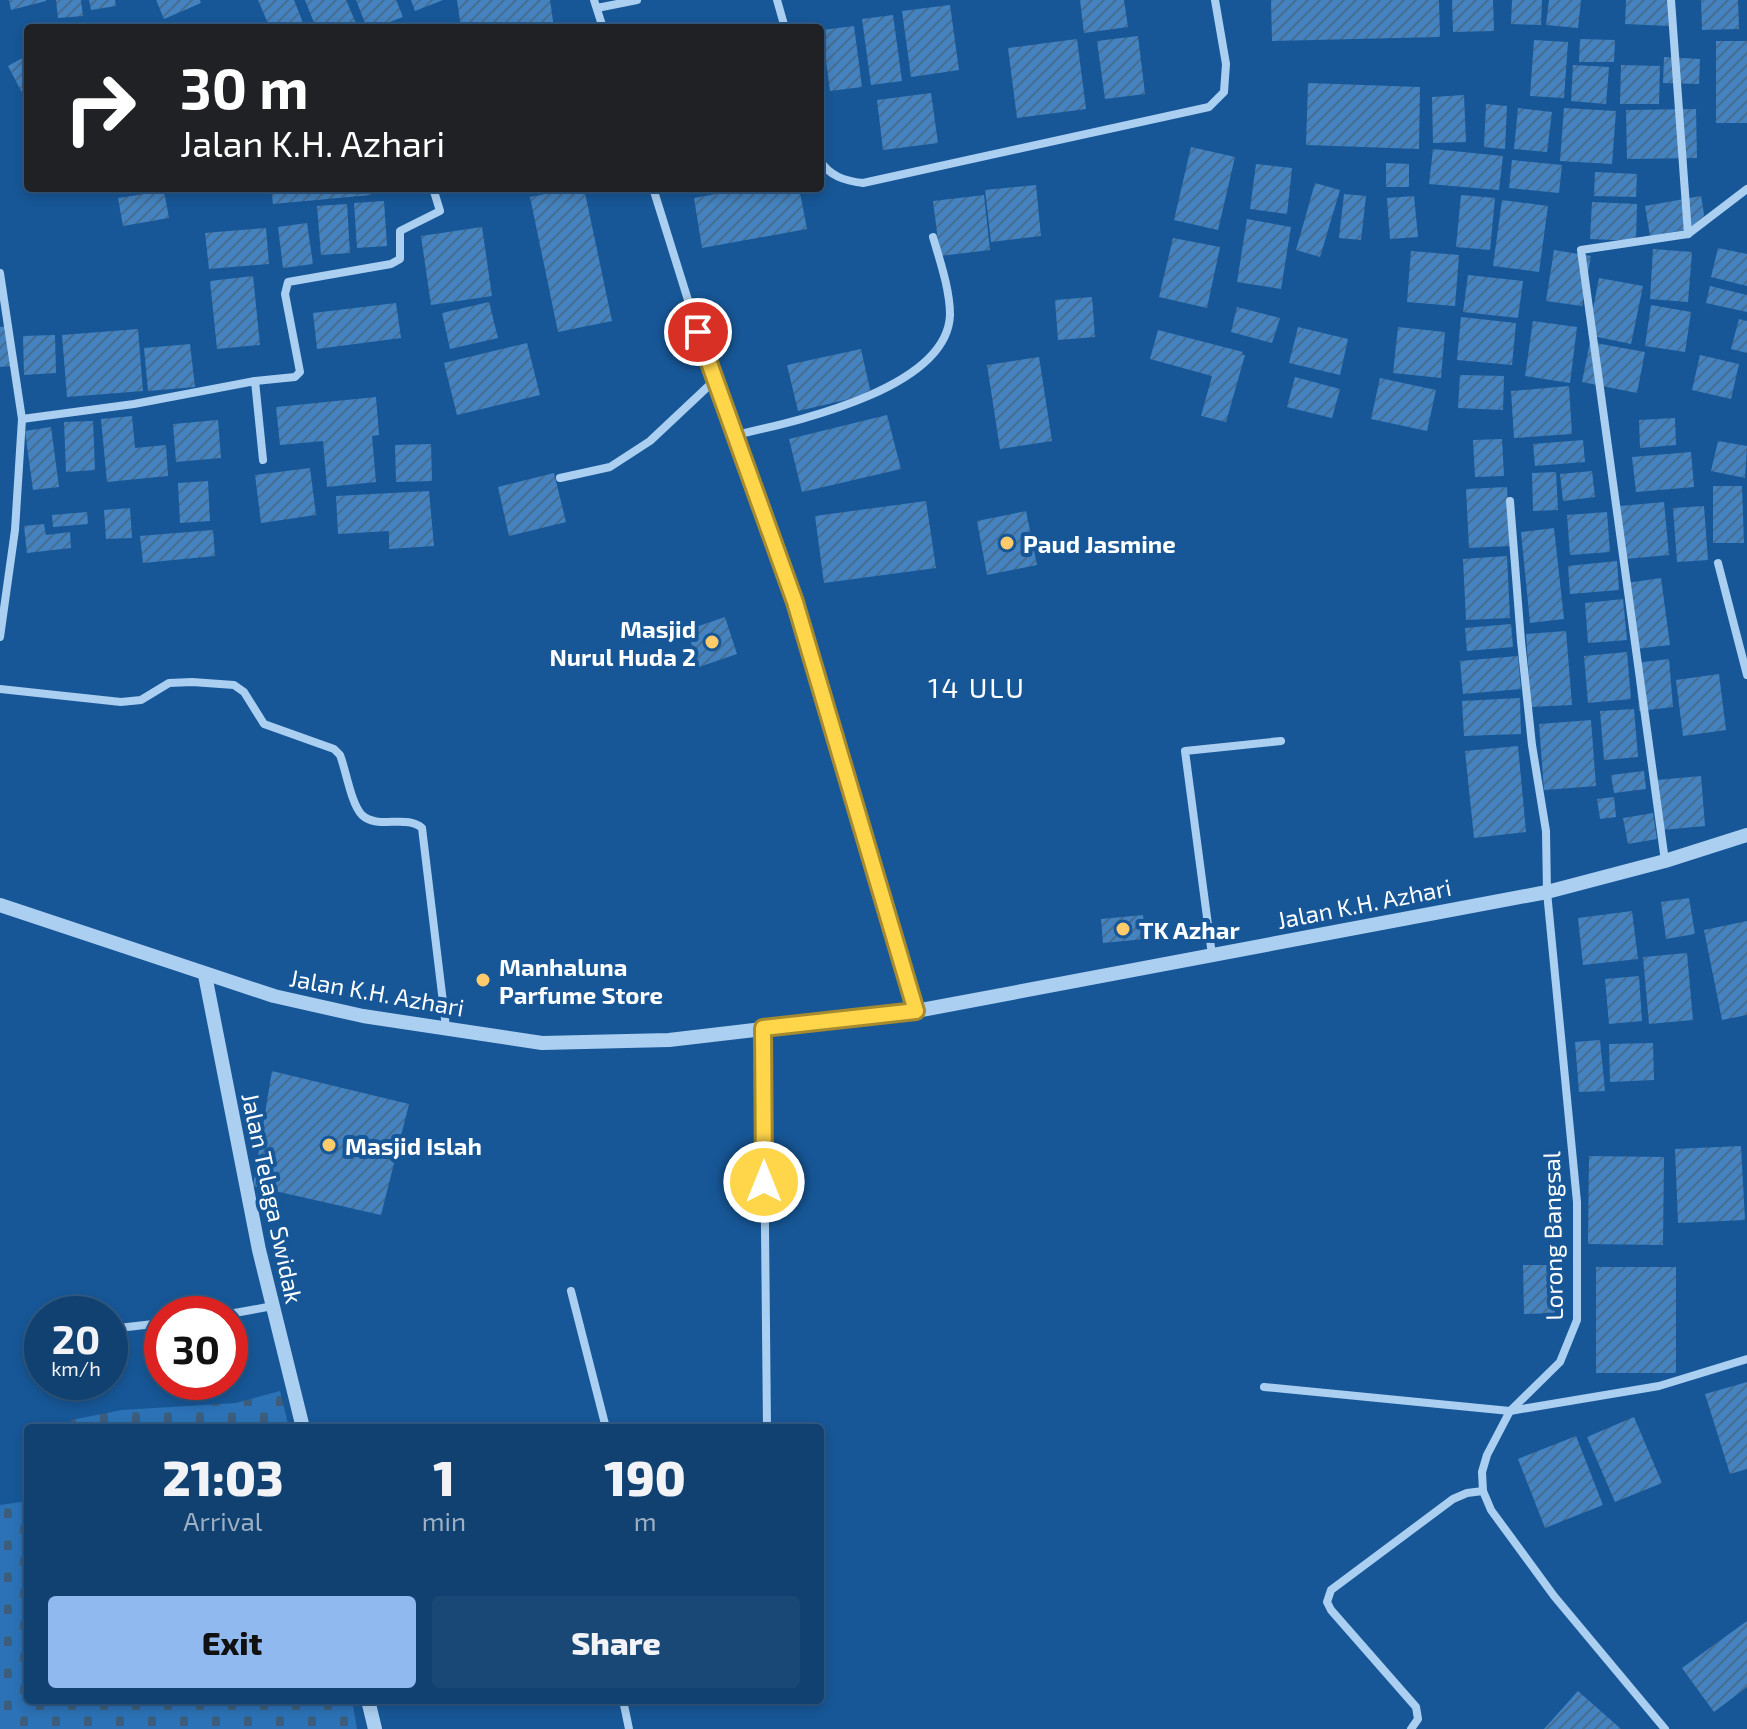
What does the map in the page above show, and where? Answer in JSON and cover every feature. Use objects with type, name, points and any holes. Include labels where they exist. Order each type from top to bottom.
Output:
[{"type":"street","points":[[602,24],[596,4],[637,0]]},
{"type":"street","points":[[777,0],[784,24]]},
{"type":"street","points":[[824,165],[832,174],[863,183],[1209,107],[1224,92],[1226,64],[1215,0]]},
{"type":"street","points":[[1671,0],[1688,234]]},
{"type":"street","points":[[1665,861],[1581,250],[1688,234],[1747,189]]},
{"type":"street","points":[[22,419],[295,377],[300,372],[285,294],[288,282],[391,264],[400,259],[400,231],[440,211],[434,192]]},
{"type":"street","points":[[654,192],[698,332],[795,602],[916,1011]]},
{"type":"street","points":[[736,435],[797,421],[861,400],[905,378],[931,354],[945,336],[950,316],[933,237]]},
{"type":"street","points":[[0,273],[22,419],[15,530],[0,637]]},
{"type":"street","points":[[560,478],[610,467],[650,441],[716,379]]},
{"type":"street","points":[[255,381],[263,460]]},
{"type":"street","name":"Lorong Bangsal","points":[[1483,1491],[1482,1472],[1487,1455],[1510,1411],[1560,1362],[1577,1320],[1577,1202],[1547,892],[1546,831],[1524,671],[1510,501]]},
{"type":"street","points":[[1718,563],[1747,675]]},
{"type":"street","points":[[0,689],[121,702],[141,700],[169,683],[234,685],[244,692],[264,724],[334,749],[340,755],[357,808],[363,816],[372,820],[415,823],[422,828],[446,1027]]},
{"type":"street","points":[[1212,955],[1185,751],[1281,741]]},
{"type":"street","name":"Jalan K.H. Azhari","points":[[0,905],[205,975],[274,996],[363,1016],[542,1043],[669,1040],[916,1011],[1547,892],[1665,861],[1747,835]]},
{"type":"street","name":"Jalan Telaga Swidak","points":[[205,975],[259,1250],[302,1424]]},
{"type":"street","points":[[763,1028],[767,1424]]},
{"type":"street","points":[[571,1291],[605,1424]]},
{"type":"street","points":[[248,1311],[273,1306]]},
{"type":"street","points":[[1264,1387],[1510,1411],[1659,1386],[1747,1359]]},
{"type":"street","points":[[1411,1729],[1418,1719],[1416,1707],[1331,1610],[1328,1596],[1331,1590],[1453,1499],[1483,1491],[1491,1510],[1554,1596],[1665,1729]]},
{"type":"street","points":[[369,1704],[375,1729]]},
{"type":"street","points":[[624,1704],[629,1729]]},
{"type":"green space","points":[[280,1391],[288,1424],[71,1424],[71,1420],[122,1410],[236,1403]]},
{"type":"green space","points":[[24,1502],[24,1704],[353,1704],[357,1729],[0,1729],[0,1505]]},
{"type":"building","points":[[9,0],[46,0],[46,1],[11,10]]},
{"type":"building","points":[[56,0],[81,0],[83,16],[58,18]]},
{"type":"building","points":[[89,0],[115,0],[116,6],[91,10]]},
{"type":"building","points":[[156,0],[200,0],[201,3],[164,19]]},
{"type":"building","points":[[258,0],[294,0],[303,24],[268,24]]},
{"type":"building","points":[[305,0],[346,0],[356,24],[314,24]]},
{"type":"building","points":[[356,0],[396,0],[403,17],[385,24],[365,24]]},
{"type":"building","points":[[411,0],[443,0],[415,11]]},
{"type":"building","points":[[457,0],[550,0],[553,24],[460,24]]},
{"type":"building","points":[[1080,0],[1124,0],[1128,27],[1084,33]]},
{"type":"building","points":[[1271,0],[1439,0],[1440,37],[1272,41]]},
{"type":"building","points":[[1452,0],[1493,0],[1494,31],[1453,32]]},
{"type":"building","points":[[1512,0],[1542,0],[1541,25],[1511,24]]},
{"type":"building","points":[[1549,0],[1581,0],[1578,28],[1546,25]]},
{"type":"building","points":[[1626,0],[1670,0],[1669,26],[1625,24]]},
{"type":"building","points":[[1701,0],[1738,0],[1739,29],[1702,30]]},
{"type":"building","points":[[950,5],[959,70],[911,77],[902,11]]},
{"type":"building","points":[[893,15],[902,81],[871,85],[862,19]]},
{"type":"building","points":[[854,26],[862,87],[830,91],[824,30]]},
{"type":"building","points":[[1138,36],[1145,94],[1105,99],[1097,41]]},
{"type":"building","points":[[1077,39],[1086,109],[1017,118],[1008,48]]},
{"type":"building","points":[[1580,39],[1615,40],[1614,62],[1579,62]]},
{"type":"building","points":[[1534,40],[1568,42],[1564,98],[1530,96]]},
{"type":"building","points":[[1716,41],[1747,41],[1747,123],[1716,123]]},
{"type":"building","points":[[24,57],[24,96],[8,66]]},
{"type":"building","points":[[1664,57],[1700,59],[1699,84],[1663,83]]},
{"type":"building","points":[[1573,65],[1609,67],[1606,104],[1571,101]]},
{"type":"building","points":[[1621,65],[1660,66],[1659,104],[1620,104]]},
{"type":"building","points":[[1308,83],[1420,87],[1419,149],[1306,145]]},
{"type":"building","points":[[931,93],[938,143],[883,150],[877,100]]},
{"type":"building","points":[[1464,95],[1466,142],[1433,143],[1432,97]]},
{"type":"building","points":[[1486,104],[1507,106],[1505,149],[1484,147]]},
{"type":"building","points":[[1518,108],[1552,112],[1547,152],[1514,149]]},
{"type":"building","points":[[1564,108],[1616,111],[1612,164],[1560,161]]},
{"type":"building","points":[[1696,109],[1697,158],[1627,159],[1626,110]]},
{"type":"building","points":[[1191,147],[1235,157],[1218,230],[1174,220]]},
{"type":"building","points":[[1433,149],[1503,156],[1499,190],[1429,184]]},
{"type":"building","points":[[1512,160],[1562,165],[1559,193],[1509,188]]},
{"type":"building","points":[[1386,163],[1409,164],[1409,187],[1386,187]]},
{"type":"building","points":[[1256,164],[1292,168],[1287,214],[1250,209]]},
{"type":"building","points":[[1595,172],[1637,174],[1636,197],[1594,196]]},
{"type":"building","points":[[1315,183],[1340,190],[1320,257],[1296,250]]},
{"type":"building","points":[[1036,185],[1041,236],[991,242],[985,190]]},
{"type":"building","points":[[164,192],[169,218],[123,226],[118,198]]},
{"type":"building","points":[[272,192],[371,192],[371,195],[273,204]]},
{"type":"building","points":[[556,192],[585,192],[612,321],[558,332],[530,197]]},
{"type":"building","points":[[726,192],[800,192],[807,229],[702,248],[694,198]]},
{"type":"building","points":[[1344,194],[1366,196],[1361,240],[1339,238]]},
{"type":"building","points":[[984,195],[990,250],[940,256],[933,201]]},
{"type":"building","points":[[1461,195],[1495,198],[1490,250],[1456,247]]},
{"type":"building","points":[[1414,196],[1418,237],[1390,239],[1387,198]]},
{"type":"building","points":[[1701,196],[1706,226],[1650,236],[1645,206]]},
{"type":"building","points":[[1502,200],[1548,206],[1539,272],[1493,266]]},
{"type":"building","points":[[384,201],[387,246],[357,248],[354,203]]},
{"type":"building","points":[[1592,202],[1637,204],[1636,241],[1590,239]]},
{"type":"building","points":[[347,204],[350,253],[321,255],[317,206]]},
{"type":"building","points":[[1247,219],[1291,227],[1281,289],[1237,282]]},
{"type":"building","points":[[307,223],[313,264],[283,268],[278,227]]},
{"type":"building","points":[[482,227],[492,296],[431,305],[421,236]]},
{"type":"building","points":[[266,228],[269,264],[209,269],[205,233]]},
{"type":"building","points":[[1173,238],[1220,247],[1207,308],[1159,297]]},
{"type":"building","points":[[1718,248],[1747,254],[1747,286],[1711,277]]},
{"type":"building","points":[[1653,249],[1692,252],[1688,302],[1650,299]]},
{"type":"building","points":[[1554,250],[1591,256],[1582,306],[1546,301]]},
{"type":"building","points":[[1411,251],[1459,255],[1455,306],[1407,302]]},
{"type":"building","points":[[1468,275],[1523,281],[1518,318],[1463,312]]},
{"type":"building","points":[[253,276],[260,345],[217,349],[210,281]]},
{"type":"building","points":[[1599,278],[1643,286],[1631,344],[1588,335]]},
{"type":"building","points":[[1710,286],[1747,295],[1747,312],[1706,303]]},
{"type":"building","points":[[1092,297],[1095,337],[1058,340],[1055,300]]},
{"type":"building","points":[[489,302],[498,338],[450,349],[442,313]]},
{"type":"building","points":[[396,303],[401,338],[317,349],[313,313]]},
{"type":"building","points":[[1651,305],[1691,312],[1685,352],[1645,346]]},
{"type":"building","points":[[1237,307],[1280,318],[1272,343],[1231,332]]},
{"type":"building","points":[[1461,317],[1516,323],[1512,365],[1457,360]]},
{"type":"building","points":[[1739,319],[1747,321],[1747,353],[1731,349]]},
{"type":"building","points":[[1533,321],[1577,327],[1570,383],[1525,376]]},
{"type":"building","points":[[8,326],[12,366],[0,367],[0,327]]},
{"type":"building","points":[[1298,327],[1348,339],[1340,375],[1289,363]]},
{"type":"building","points":[[1398,327],[1445,332],[1441,378],[1393,373]]},
{"type":"building","points":[[138,329],[143,391],[67,397],[62,335]]},
{"type":"building","points":[[1158,330],[1243,352],[1242,355],[1245,355],[1226,422],[1201,416],[1212,376],[1150,359]]},
{"type":"building","points":[[55,335],[56,373],[24,375],[23,336]]},
{"type":"building","points":[[1590,342],[1645,352],[1637,393],[1582,382]]},
{"type":"building","points":[[527,343],[540,395],[457,415],[444,363]]},
{"type":"building","points":[[190,344],[195,387],[148,391],[144,348]]},
{"type":"building","points":[[861,349],[871,394],[798,411],[787,365]]},
{"type":"building","points":[[1700,355],[1739,364],[1731,399],[1692,390]]},
{"type":"building","points":[[1039,357],[1052,441],[1000,449],[987,365]]},
{"type":"building","points":[[1460,375],[1504,376],[1503,410],[1458,408]]},
{"type":"building","points":[[1295,377],[1340,389],[1332,418],[1287,407]]},
{"type":"building","points":[[1380,378],[1436,390],[1427,431],[1371,419]]},
{"type":"building","points":[[1569,386],[1572,434],[1514,438],[1511,391]]},
{"type":"building","points":[[376,397],[379,435],[372,436],[376,482],[327,487],[323,441],[280,445],[276,407]]},
{"type":"building","points":[[887,415],[901,469],[802,492],[789,439]]},
{"type":"building","points":[[132,416],[135,448],[166,445],[168,476],[107,482],[101,419]]},
{"type":"building","points":[[1675,418],[1676,445],[1640,448],[1639,420]]},
{"type":"building","points":[[218,420],[221,458],[176,462],[173,424]]},
{"type":"building","points":[[93,421],[95,470],[66,472],[64,422]]},
{"type":"building","points":[[51,427],[59,487],[33,490],[25,431]]},
{"type":"building","points":[[1502,439],[1504,476],[1475,477],[1473,440]]},
{"type":"building","points":[[1583,440],[1585,462],[1535,466],[1533,444]]},
{"type":"building","points":[[1718,441],[1747,446],[1745,478],[1711,471]]},
{"type":"building","points":[[431,444],[432,481],[396,482],[395,445]]},
{"type":"building","points":[[1691,452],[1694,487],[1636,492],[1632,457]]},
{"type":"building","points":[[310,468],[316,515],[261,523],[255,475]]},
{"type":"building","points":[[1592,471],[1595,497],[1563,501],[1560,474]]},
{"type":"building","points":[[1556,472],[1558,510],[1533,511],[1532,473]]},
{"type":"building","points":[[554,473],[566,522],[509,536],[498,487]]},
{"type":"building","points":[[208,481],[210,521],[180,523],[178,483]]},
{"type":"building","points":[[1713,486],[1742,486],[1744,543],[1713,543]]},
{"type":"building","points":[[1507,487],[1510,546],[1469,548],[1466,489]]},
{"type":"building","points":[[429,491],[434,546],[389,549],[389,531],[338,534],[336,496]]},
{"type":"building","points":[[926,501],[936,568],[824,583],[815,516]]},
{"type":"building","points":[[1664,502],[1669,555],[1625,559],[1620,506]]},
{"type":"building","points":[[1704,506],[1708,560],[1677,562],[1673,508]]},
{"type":"building","points":[[130,508],[132,538],[106,539],[104,510]]},
{"type":"building","name":"Paud Jasmine","points":[[1026,511],[1037,565],[987,575],[977,521]]},
{"type":"building","points":[[87,512],[88,524],[53,527],[52,515]]},
{"type":"building","points":[[1607,512],[1610,552],[1570,555],[1567,515]]},
{"type":"building","points":[[44,524],[46,535],[70,532],[71,548],[27,553],[24,526]]},
{"type":"building","points":[[1554,528],[1564,619],[1530,623],[1521,532]]},
{"type":"building","points":[[213,530],[215,556],[143,563],[140,536]]},
{"type":"building","points":[[1507,556],[1510,618],[1466,620],[1463,559]]},
{"type":"building","points":[[1617,561],[1619,590],[1570,594],[1568,566]]},
{"type":"building","points":[[1661,578],[1670,645],[1635,649],[1626,583]]},
{"type":"building","points":[[1623,599],[1627,640],[1588,643],[1585,603]]},
{"type":"building","name":"Masjid Nurul Huda 2","points":[[725,617],[737,654],[699,667],[687,630]]},
{"type":"building","points":[[1511,624],[1513,647],[1467,651],[1465,628]]},
{"type":"building","points":[[1566,631],[1572,705],[1531,707],[1526,634]]},
{"type":"building","points":[[1627,652],[1631,699],[1588,703],[1584,656]]},
{"type":"building","points":[[1518,656],[1521,689],[1463,694],[1460,661]]},
{"type":"building","points":[[1669,659],[1673,707],[1639,711],[1635,663]]},
{"type":"building","points":[[1719,674],[1726,730],[1683,736],[1676,680]]},
{"type":"building","points":[[1520,698],[1521,734],[1464,736],[1462,701]]},
{"type":"building","points":[[1634,709],[1638,757],[1604,760],[1600,711]]},
{"type":"building","points":[[1591,720],[1596,786],[1544,790],[1539,724]]},
{"type":"building","points":[[1518,746],[1526,832],[1474,838],[1465,751]]},
{"type":"building","points":[[1644,771],[1646,789],[1614,793],[1611,775]]},
{"type":"building","points":[[1701,776],[1705,826],[1662,830],[1657,780]]},
{"type":"building","points":[[1614,797],[1616,817],[1600,819],[1597,799]]},
{"type":"building","points":[[1653,813],[1657,839],[1628,844],[1623,818]]},
{"type":"building","points":[[1689,898],[1695,934],[1666,939],[1661,902]]},
{"type":"building","points":[[1632,911],[1638,959],[1583,965],[1578,918]]},
{"type":"building","name":"TK Azhar","points":[[1143,915],[1145,939],[1103,943],[1101,919]]},
{"type":"building","points":[[1747,921],[1747,1015],[1722,1020],[1704,930]]},
{"type":"building","points":[[1687,953],[1693,1020],[1649,1024],[1643,957]]},
{"type":"building","points":[[1639,976],[1642,1021],[1609,1024],[1605,979]]},
{"type":"building","points":[[1600,1040],[1605,1091],[1579,1092],[1575,1042]]},
{"type":"building","points":[[1653,1043],[1654,1080],[1610,1082],[1609,1044]]},
{"type":"building","name":"Masjid Islah","points":[[272,1071],[409,1104],[381,1215],[253,1186]]},
{"type":"building","points":[[1741,1146],[1745,1220],[1678,1223],[1675,1149]]},
{"type":"building","points":[[1589,1156],[1664,1157],[1663,1245],[1588,1244]]},
{"type":"building","points":[[1523,1265],[1554,1265],[1555,1313],[1524,1314]]},
{"type":"building","points":[[1596,1267],[1676,1267],[1676,1373],[1596,1373]]},
{"type":"building","points":[[1747,1382],[1747,1469],[1730,1474],[1705,1394]]},
{"type":"building","points":[[1634,1417],[1662,1483],[1615,1502],[1587,1437]]},
{"type":"building","points":[[1576,1436],[1603,1505],[1545,1528],[1518,1459]]},
{"type":"building","points":[[1747,1621],[1747,1687],[1714,1712],[1682,1668]]},
{"type":"building","points":[[1578,1691],[1621,1729],[1544,1729]]},
{"type":"place","name":"Paud Jasmine","points":[[1007,543]]},
{"type":"place","name":"Masjid Nurul Huda 2","points":[[712,642]]},
{"type":"place","name":"TK Azhar","points":[[1123,929]]},
{"type":"place","name":"Manhaluna Parfume Store","points":[[483,980]]},
{"type":"place","name":"Masjid Islah","points":[[329,1145]]},
{"type":"district","name":"14 ULU","points":[[977,687]]},
{"type":"route","points":[[698,332],[795,602],[916,1011],[763,1028],[764,1182]]}]
